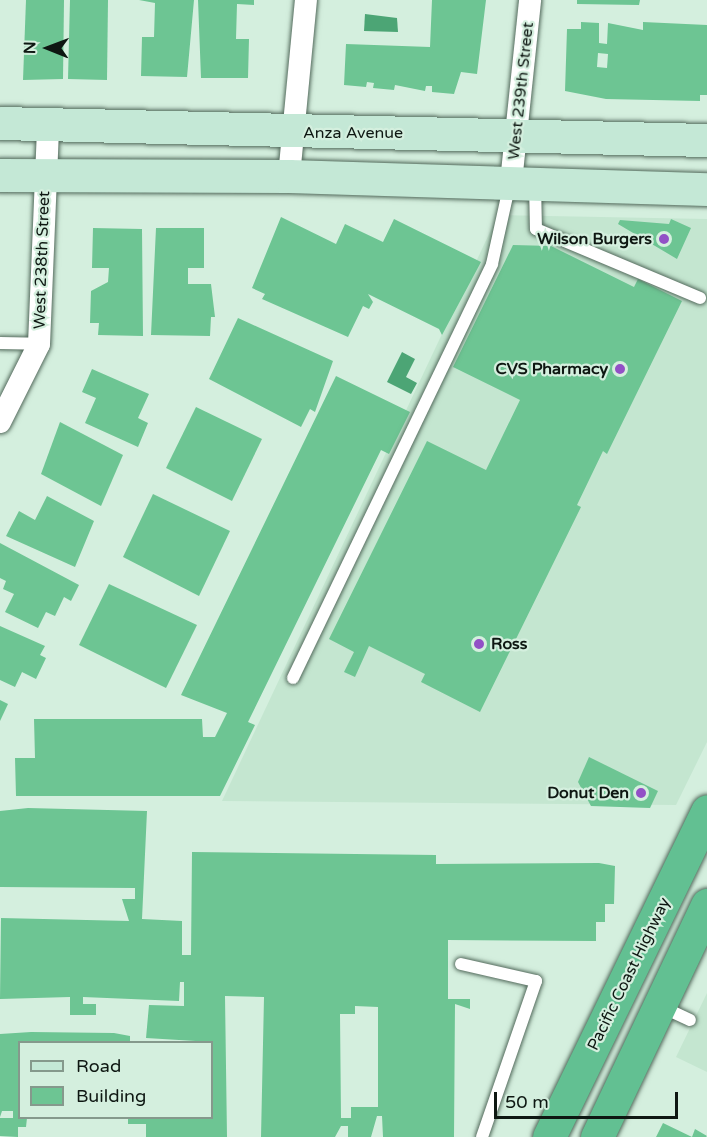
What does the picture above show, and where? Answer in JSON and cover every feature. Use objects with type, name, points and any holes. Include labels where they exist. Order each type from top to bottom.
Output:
[{"type":"highway","name":"Pacific Coast Highway","points":[[549,1137],[707,811]]},
{"type":"highway","points":[[597,1137],[707,905]]},
{"type":"main road","name":"Anza Avenue","points":[[0,123],[293,133],[707,140]]},
{"type":"main road","points":[[0,175],[289,176],[707,189]]},
{"type":"street","points":[[289,176],[306,0]]},
{"type":"street","name":"West 239th Street","points":[[523,182],[516,135],[530,0]]},
{"type":"street","name":"West 238th Street","points":[[0,422],[39,344],[48,125]]},
{"type":"lane","points":[[523,182],[536,229],[700,298]]},
{"type":"lane","points":[[293,678],[492,264],[523,182]]},
{"type":"lane","points":[[0,343],[39,344]]},
{"type":"lane","points":[[461,963],[536,981],[482,1137]]},
{"type":"lane","points":[[659,1005],[690,1020]]},
{"type":"shaded area","points":[[365,14],[397,18],[398,32],[364,31]]},
{"type":"shaded area","points":[[498,215],[707,219],[707,742],[676,805],[222,801]]},
{"type":"shaded area","points":[[402,352],[415,359],[406,377],[417,383],[411,394],[387,382]]},
{"type":"shaded area","points":[[707,993],[707,1072],[676,1057]]},
{"type":"building","points":[[26,0],[64,0],[63,79],[23,80]]},
{"type":"building","points":[[70,0],[108,0],[107,80],[68,79]]},
{"type":"building","points":[[139,0],[194,0],[187,77],[141,76],[142,37],[154,37],[155,3]]},
{"type":"building","points":[[198,0],[254,0],[254,5],[237,4],[236,39],[249,39],[248,78],[201,78]]},
{"type":"building","points":[[432,0],[486,0],[477,74],[461,72],[454,94],[432,92],[432,86],[426,86],[425,91],[395,85],[394,90],[373,88],[374,83],[367,82],[366,87],[344,85],[346,44],[430,47]]},
{"type":"building","points":[[577,0],[640,0],[639,5],[577,4]]},
{"type":"building","points":[[581,22],[599,23],[599,43],[607,44],[608,23],[643,30],[643,22],[707,25],[707,95],[700,95],[700,101],[606,99],[565,91],[567,29],[581,29]],"holes":[[[598,53],[608,54],[607,68],[597,67]]]},
{"type":"building","points":[[281,217],[336,244],[345,224],[383,242],[394,219],[481,262],[442,335],[439,329],[368,294],[373,302],[369,309],[363,306],[348,337],[262,299],[265,294],[252,288]]},
{"type":"building","name":"Wilson Burgers","points":[[671,219],[691,228],[677,259],[618,224],[620,220],[669,224]]},
{"type":"building","points":[[93,228],[142,229],[143,336],[98,335],[99,323],[90,323],[91,291],[108,282],[109,268],[92,268]]},
{"type":"building","points":[[156,228],[204,228],[204,268],[188,268],[188,284],[211,284],[215,317],[211,317],[210,336],[151,335]]},
{"type":"building","points":[[513,245],[551,246],[634,287],[638,279],[682,301],[607,454],[603,451],[577,505],[581,507],[480,712],[421,682],[425,674],[369,646],[355,677],[344,672],[354,652],[329,639],[427,441],[486,470],[520,400],[453,367]]},
{"type":"building","points":[[238,318],[333,361],[315,412],[310,409],[301,427],[209,379]]},
{"type":"building","points":[[92,369],[149,394],[138,418],[148,423],[138,447],[85,423],[96,398],[82,392]]},
{"type":"building","points":[[336,376],[410,412],[389,454],[381,450],[248,722],[255,725],[220,796],[16,796],[15,758],[35,758],[34,719],[202,719],[203,737],[215,737],[227,713],[181,695]]},
{"type":"building","points":[[196,407],[262,439],[232,501],[166,468]]},
{"type":"building","points":[[60,422],[123,455],[101,506],[41,474]]},
{"type":"building","points":[[153,494],[230,531],[199,596],[123,557]]},
{"type":"building","points":[[47,496],[94,521],[75,567],[6,536],[19,511],[35,520]]},
{"type":"building","points":[[0,543],[79,585],[71,601],[64,597],[55,616],[46,612],[38,628],[5,612],[14,594],[3,589],[6,581],[0,578]]},
{"type":"building","points":[[109,584],[197,625],[166,688],[79,645]]},
{"type":"building","points":[[0,626],[45,646],[40,655],[46,658],[36,679],[22,672],[15,687],[0,680]]},
{"type":"building","points":[[0,700],[8,704],[0,721]]},
{"type":"building","points":[[589,757],[658,791],[650,808],[591,806],[578,782]]},
{"type":"building","points":[[28,808],[147,811],[142,919],[182,921],[182,955],[191,955],[192,852],[436,855],[436,864],[599,863],[615,866],[614,904],[605,904],[605,922],[596,922],[596,941],[448,940],[448,999],[470,999],[470,1009],[455,1004],[454,1137],[383,1137],[382,1116],[377,1116],[371,1137],[348,1137],[348,1126],[341,1126],[335,1137],[261,1137],[264,997],[225,996],[227,1137],[146,1137],[146,1124],[128,1124],[128,1119],[213,1119],[213,1041],[146,1038],[149,1005],[184,1006],[184,982],[180,982],[179,1001],[83,997],[83,1004],[96,1004],[96,1015],[70,1015],[70,997],[0,999],[1,918],[129,921],[122,899],[135,899],[135,888],[0,887],[0,811]],"holes":[[[355,1006],[378,1007],[378,1107],[351,1107],[351,1118],[341,1118],[340,1014],[355,1014]]]},
{"type":"building","points":[[114,1033],[130,1036],[130,1041],[18,1041],[18,1119],[27,1119],[26,1127],[18,1127],[18,1137],[0,1136],[0,1118],[13,1118],[13,1111],[2,1111],[0,1117],[0,1034]]},
{"type":"building","points":[[663,1123],[692,1137],[656,1137]]},
{"type":"building","points":[[695,1129],[707,1136],[706,1137],[692,1137]]},
{"type":"place","name":"Wilson Burgers","points":[[664,239]]},
{"type":"place","name":"CVS Pharmacy","points":[[620,369]]},
{"type":"place","name":"Ross","points":[[479,644]]},
{"type":"place","name":"Donut Den","points":[[641,793]]}]
